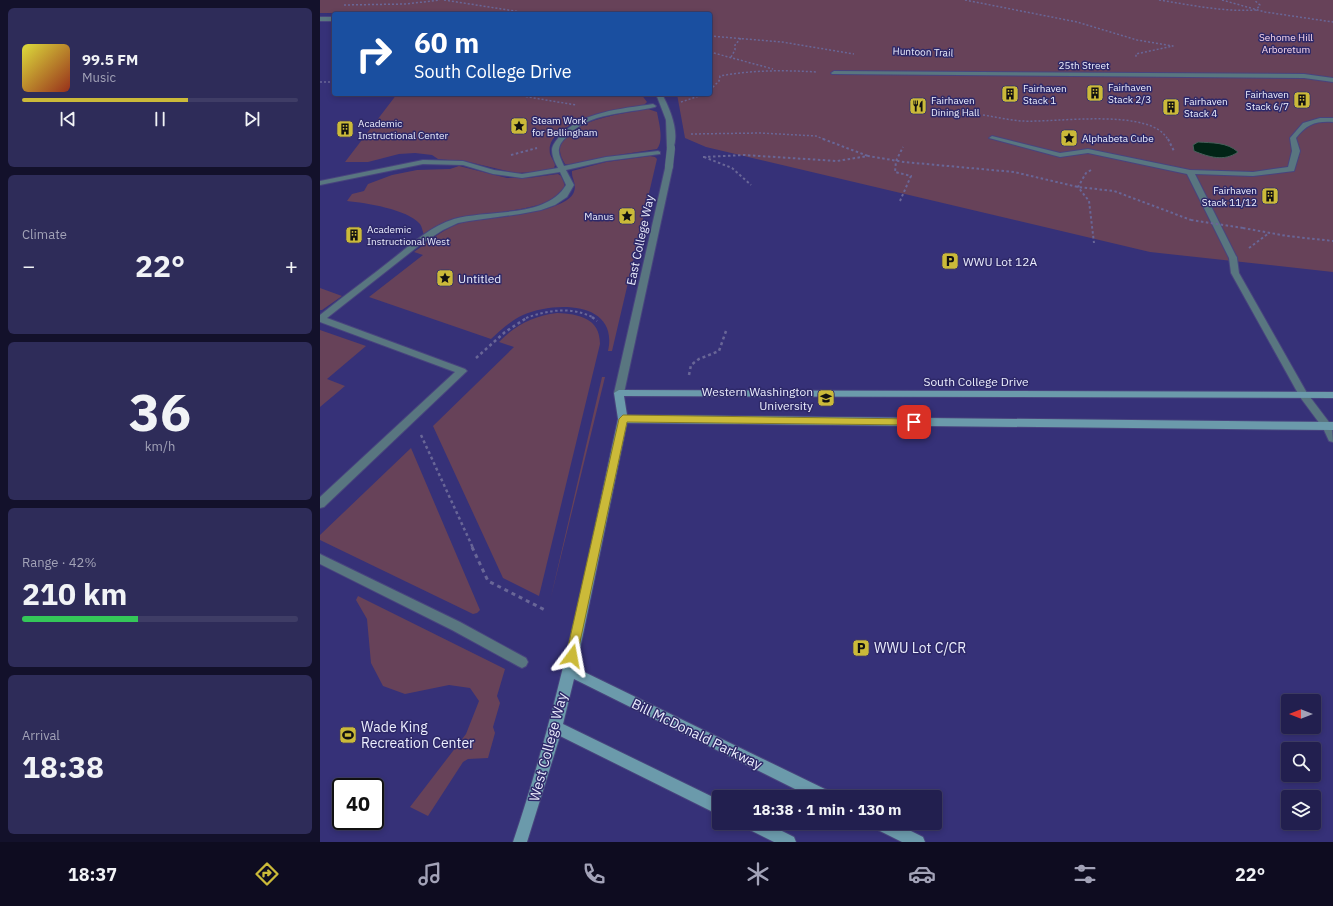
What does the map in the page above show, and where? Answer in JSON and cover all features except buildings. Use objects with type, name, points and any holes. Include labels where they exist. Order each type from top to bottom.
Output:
[{"type":"street","points":[[320,19],[332,19]]},
{"type":"street","name":"25th Street","points":[[834,73],[1304,76],[1333,80]]},
{"type":"street","name":"East College Way","points":[[619,393],[669,166],[672,135],[670,120],[660,96]]},
{"type":"street","points":[[320,319],[443,226],[468,218],[538,208],[558,201],[569,191],[570,185],[555,153],[558,142],[570,129],[589,120],[616,112],[653,106]]},
{"type":"street","points":[[992,138],[1060,155],[1088,151],[1190,172],[1253,174],[1290,169],[1296,151],[1293,138],[1303,125],[1320,119],[1333,120]]},
{"type":"street","points":[[320,183],[423,162],[463,163],[508,175],[540,174],[606,159],[658,153]]},
{"type":"street","points":[[1190,172],[1233,258],[1235,273],[1303,395],[1330,426],[1333,438]]},
{"type":"street","points":[[320,319],[462,371],[320,504]]},
{"type":"street","name":"South College Drive","points":[[619,393],[1333,395]]},
{"type":"street","name":"West College Way","points":[[520,842],[534,802],[555,727],[568,670],[623,419],[619,393]]},
{"type":"street","points":[[623,419],[1330,426]]},
{"type":"street","points":[[320,559],[456,626],[522,662]]},
{"type":"street","name":"Bill McDonald Parkway","points":[[568,670],[812,790]]},
{"type":"street","points":[[555,727],[712,805]]},
{"type":"street","points":[[764,830],[789,842]]},
{"type":"street","points":[[893,830],[918,842]]},
{"type":"path","points":[[342,5],[414,4],[440,0]]},
{"type":"path","points":[[444,0],[521,12]]},
{"type":"path","points":[[965,0],[1077,22],[1137,40],[1173,46],[1136,54],[1136,59],[1129,58]]},
{"type":"path","points":[[1159,0],[1200,7],[1244,11],[1256,10],[1260,6],[1254,0]]},
{"type":"path","points":[[1222,0],[1256,10],[1310,20],[1333,22]]},
{"type":"path","points":[[712,36],[742,37],[804,45],[861,55]]},
{"type":"path","points":[[731,57],[735,50],[735,45],[742,37]]},
{"type":"path","points":[[712,52],[777,70]]},
{"type":"path","points":[[712,88],[719,82],[720,76],[777,70],[834,73]]},
{"type":"path","points":[[320,82],[332,82]]},
{"type":"path","points":[[521,96],[578,106]]},
{"type":"path","points":[[677,103],[699,96]]},
{"type":"path","points":[[983,115],[1022,121],[1070,121],[1096,118],[1142,122],[1165,133],[1174,153],[1165,167]]},
{"type":"path","points":[[672,135],[704,133],[760,133],[816,136],[868,156],[896,161],[1014,172],[1078,187],[1114,191],[1191,220],[1269,233],[1333,241]]},
{"type":"path","points":[[508,156],[558,142]]},
{"type":"path","points":[[900,201],[911,176],[895,172],[896,161],[903,147]]},
{"type":"path","points":[[1078,187],[1086,173],[1096,168],[1102,154]]},
{"type":"path","points":[[751,185],[732,168],[702,157],[744,155],[837,161],[868,156]]},
{"type":"path","points":[[1078,187],[1089,201],[1094,243]]},
{"type":"path","points":[[1233,258],[1269,233]]},
{"type":"path","points":[[462,371],[505,330],[527,317],[548,311],[569,310],[584,314],[597,322]]},
{"type":"path","points":[[689,376],[691,365],[700,359],[708,357],[719,351],[726,331]]},
{"type":"path","points":[[413,417],[488,581],[548,612]]},
{"type":"shaded area","name":"Western Washington University","points":[[320,13],[332,13],[332,96],[712,96],[712,94],[1333,87],[1333,842],[320,842]]},
{"type":"shaded area","points":[[1198,142],[1229,146],[1238,152],[1222,158],[1211,157],[1194,151],[1193,145]]},
{"type":"green space","name":"Sehome Hill Arboretum","points":[[320,0],[1333,0],[1333,272],[1150,252],[706,147],[685,138],[677,96],[712,96],[712,12],[320,13]]},
{"type":"green space","points":[[395,96],[642,96],[647,102],[643,106],[602,114],[571,125],[559,133],[551,142],[550,154],[555,165],[554,168],[538,172],[515,173],[469,162],[438,159],[432,155],[415,153],[399,154],[368,162],[345,162]]},
{"type":"green space","points":[[648,109],[657,112],[661,136],[657,149],[605,157],[571,165],[565,164],[560,153],[560,146],[565,137],[574,130],[598,119]]},
{"type":"green space","points":[[650,156],[657,159],[612,351],[608,351],[609,335],[604,322],[594,314],[582,309],[567,307],[536,310],[514,320],[491,339],[369,297],[423,255],[414,252],[450,228],[464,222],[523,214],[554,206],[566,201],[573,194],[575,184],[572,171],[606,162]]},
{"type":"green space","points":[[459,166],[507,178],[528,178],[558,174],[561,176],[565,188],[557,197],[546,203],[514,210],[452,219],[443,223],[424,236],[420,224],[406,214],[365,203],[347,201],[352,194],[364,191],[368,184],[392,175],[417,170],[450,169]]},
{"type":"green space","points":[[320,288],[342,296],[320,310]]},
{"type":"green space","points":[[557,313],[580,316],[587,319],[596,328],[599,335],[600,344],[539,596],[503,578],[433,426],[514,347],[499,342],[505,336],[525,322],[540,316]]},
{"type":"green space","points":[[320,330],[366,346],[327,379],[345,386],[320,407]]},
{"type":"green space","points":[[602,377],[605,377],[550,601]]},
{"type":"green space","points":[[411,448],[480,610],[477,613],[473,614],[320,540],[320,535]]},
{"type":"green space","points":[[358,596],[505,669],[497,696],[500,703],[493,727],[495,733],[488,758],[468,759],[463,762],[428,816],[410,807],[466,734],[479,701],[470,688],[449,685],[405,694],[383,686],[371,663],[367,619],[356,600]]},
{"type":"place","name":"Fairhaven Stack 2/3","points":[[1095,93]]},
{"type":"place","name":"Fairhaven Stack 1","points":[[1010,94]]},
{"type":"place","name":"Fairhaven Stack 6/7","points":[[1302,100]]},
{"type":"place","name":"Fairhaven Dining Hall","points":[[918,106]]},
{"type":"place","name":"Fairhaven Stack 4","points":[[1171,107]]},
{"type":"place","name":"Steam Work for Bellingham","points":[[519,126]]},
{"type":"place","name":"Academic Instructional Center","points":[[345,129]]},
{"type":"place","name":"Alphabeta Cube","points":[[1069,138]]},
{"type":"place","name":"Fairhaven Stack 11/12","points":[[1270,196]]},
{"type":"place","name":"Manus","points":[[627,216]]},
{"type":"place","name":"Academic Instructional West","points":[[354,235]]},
{"type":"place","name":"WWU Lot 12A","points":[[950,261]]},
{"type":"place","name":"Untitled","points":[[445,278]]},
{"type":"place","name":"Western Washington University","points":[[826,398]]},
{"type":"place","name":"WWU Lot C/CR","points":[[861,648]]},
{"type":"place","name":"Wade King Recreation Center","points":[[348,735]]},
{"type":"route","points":[[572,656],[623,419],[914,422]]}]
